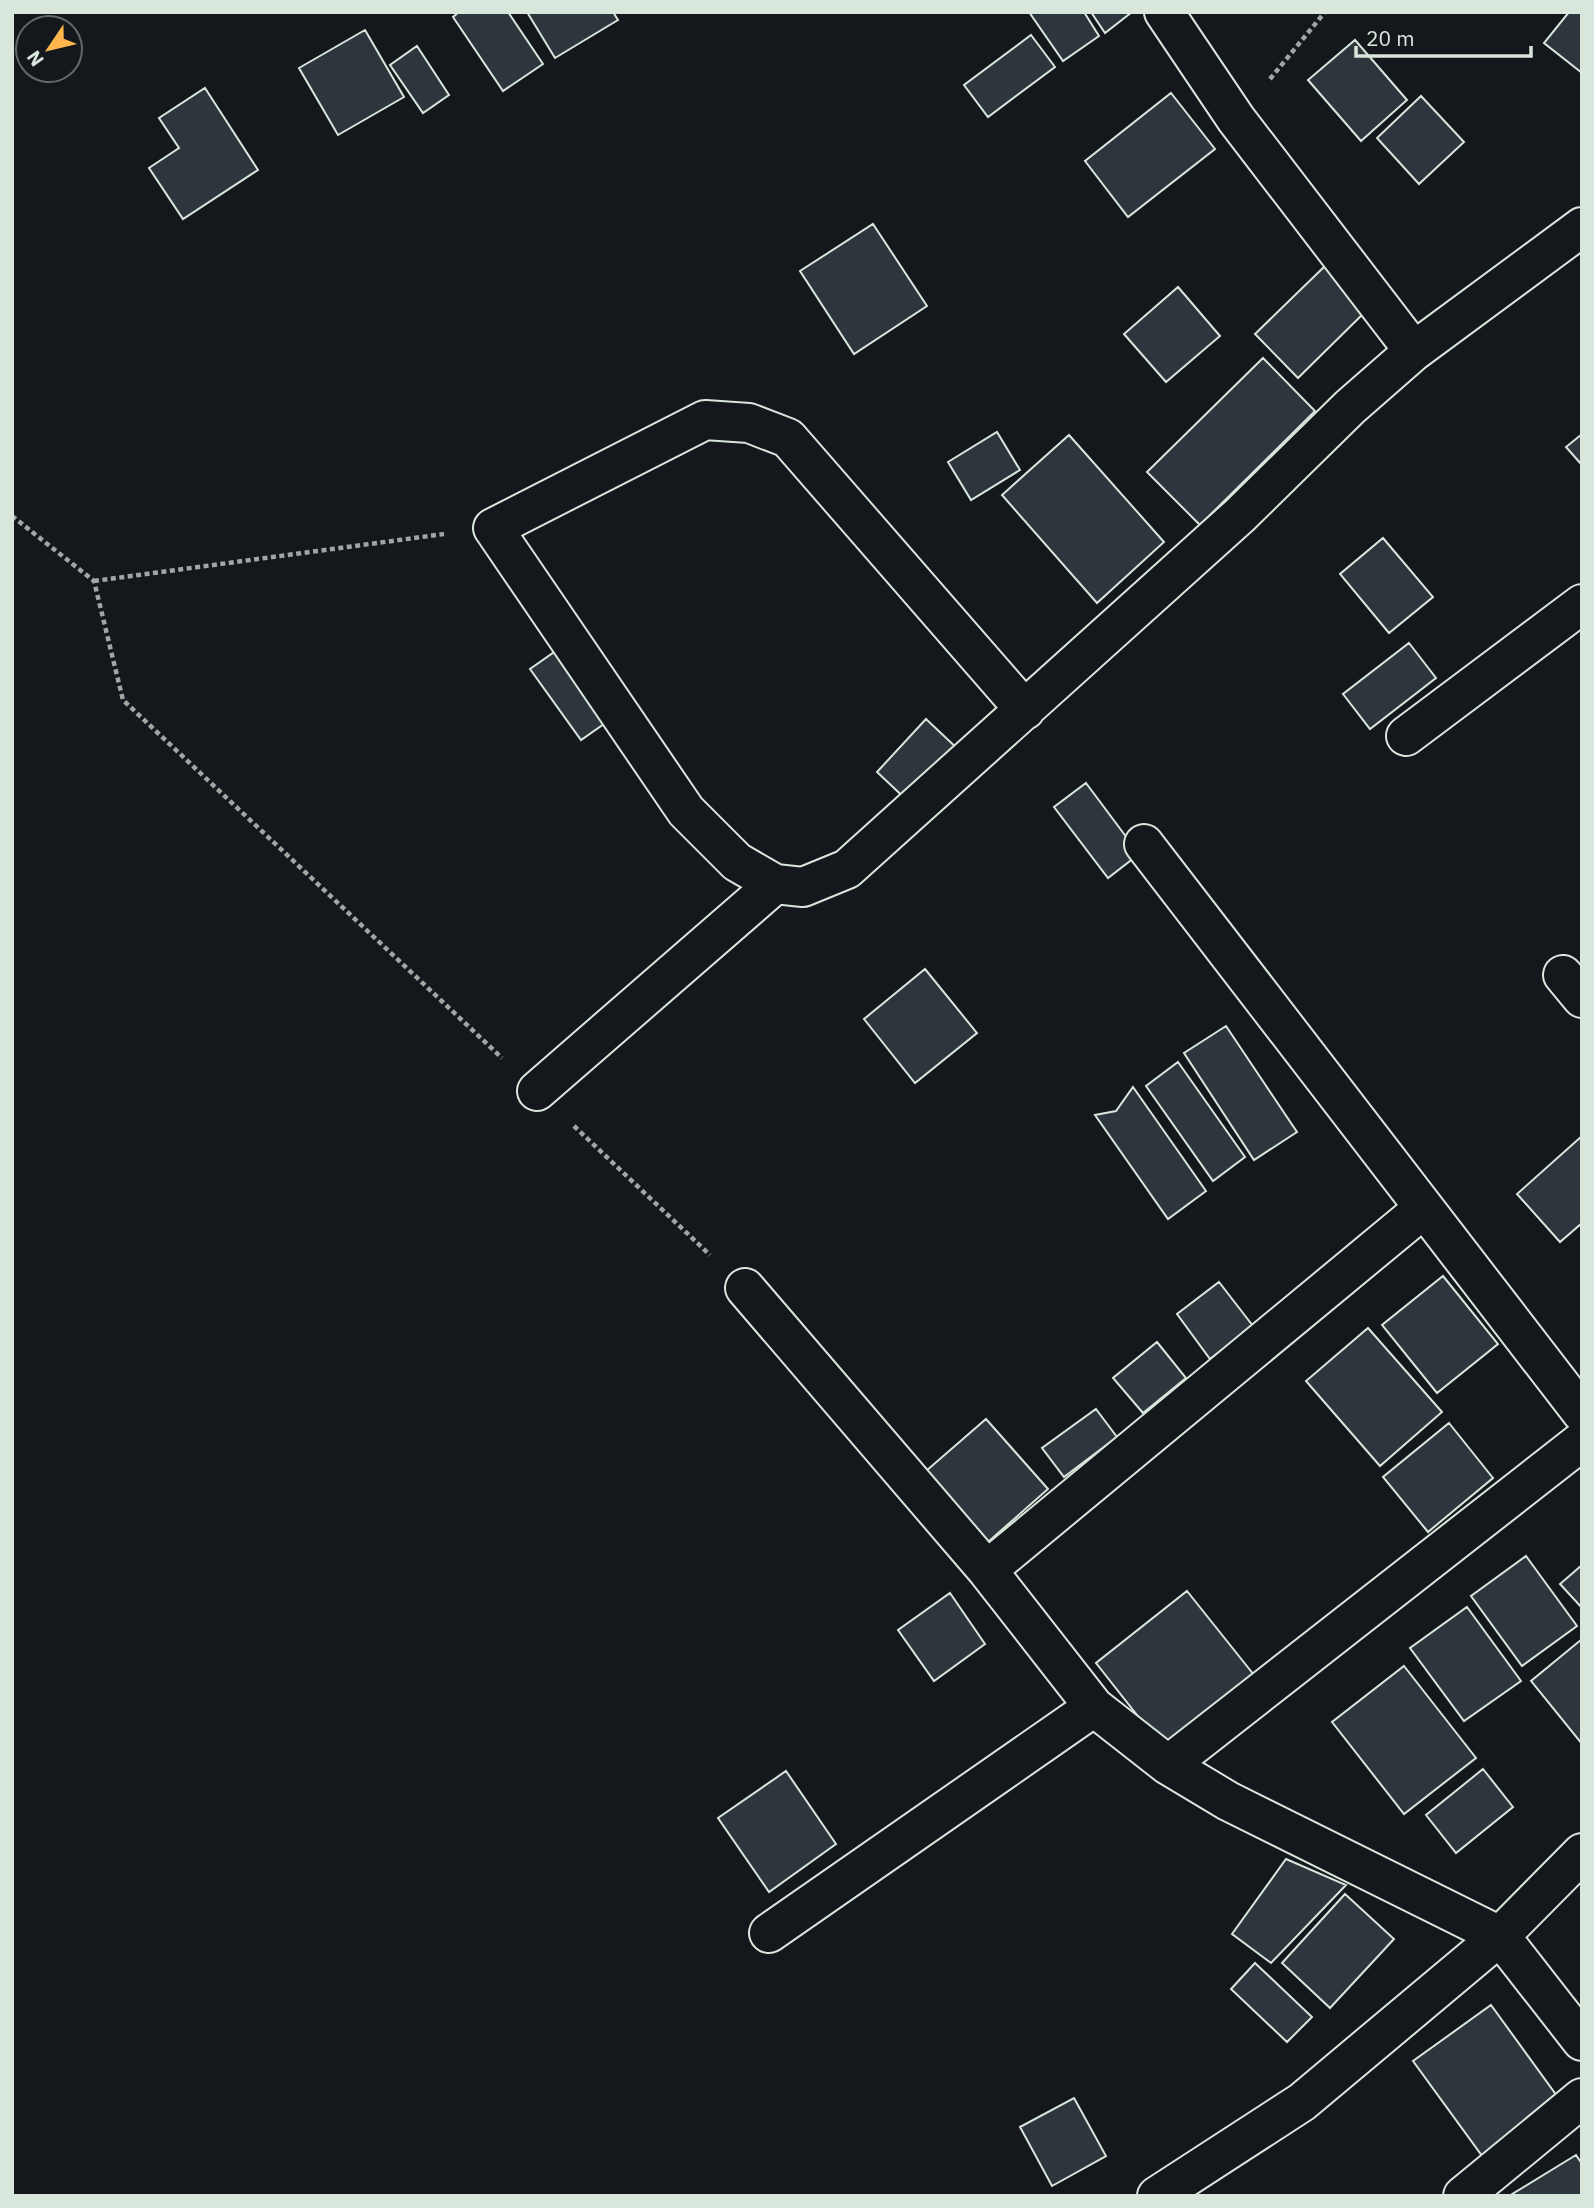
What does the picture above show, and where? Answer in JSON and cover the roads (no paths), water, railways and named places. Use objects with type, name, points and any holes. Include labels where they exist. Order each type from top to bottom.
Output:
[{"type":"street","points":[[1164,12],[1236,119],[1414,351]]},
{"type":"street","points":[[1025,710],[788,438],[749,423],[705,420],[494,528],[686,811],[737,862],[775,884],[803,887],[847,869],[1025,710],[1239,516],[1350,407],[1414,351],[1582,227]]},
{"type":"street","points":[[1406,736],[1582,604]]},
{"type":"street","points":[[1144,845],[1582,1413]]},
{"type":"street","points":[[537,1091],[775,884]]},
{"type":"street","points":[[987,1570],[1423,1209]]},
{"type":"street","points":[[745,1288],[987,1570],[1094,1707],[1168,1765],[1228,1801],[1500,1936],[1582,2040]]},
{"type":"street","points":[[1168,1765],[1582,1441]]},
{"type":"street","points":[[769,1933],[1094,1707]]},
{"type":"street","points":[[1157,2196],[1301,2102],[1500,1936],[1582,1853]]},
{"type":"street","points":[[1463,2196],[1582,2098]]}]
